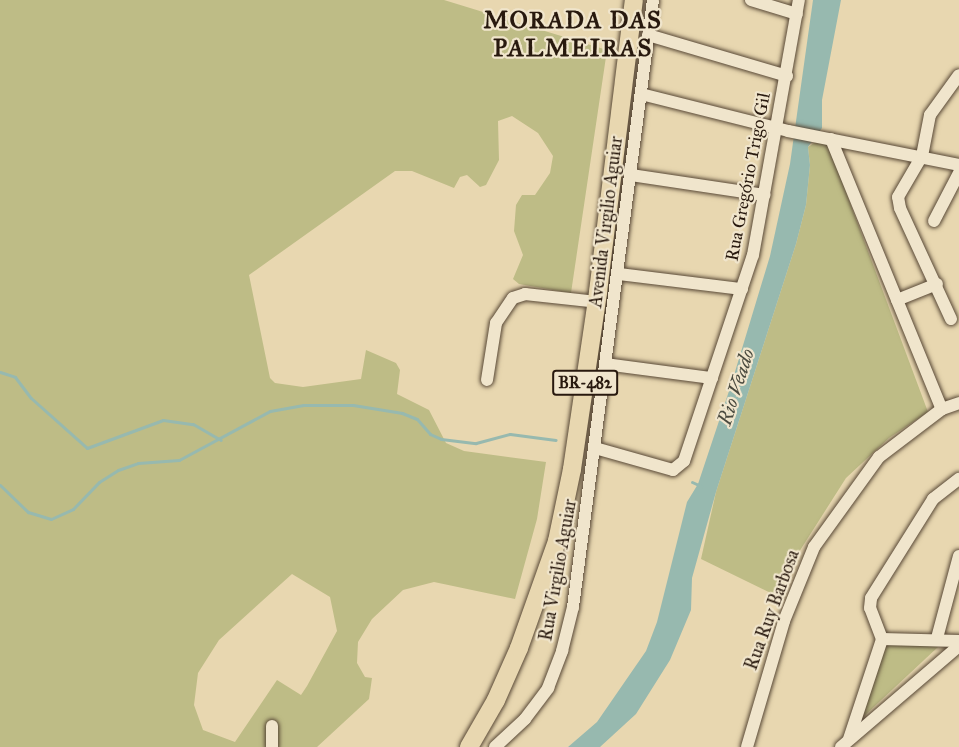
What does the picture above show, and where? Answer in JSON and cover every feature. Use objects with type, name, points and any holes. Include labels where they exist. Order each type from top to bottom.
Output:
[{"type":"highway","name":"BR-482","points":[[469,747],[496,700],[546,581],[573,469],[597,302],[634,0]]},
{"type":"street","name":"Avenida Virgilio Aguiar","points":[[595,448],[653,0]]},
{"type":"street","points":[[751,0],[797,14]]},
{"type":"street","name":"Rua Gregório Trigo Gil","points":[[595,448],[673,470],[684,461],[742,290],[782,129],[787,75],[799,0]]},
{"type":"street","points":[[648,35],[787,75]]},
{"type":"street","points":[[951,319],[898,202],[900,191],[922,156],[930,115],[959,75]]},
{"type":"street","points":[[641,94],[782,129],[959,165]]},
{"type":"street","points":[[830,139],[942,410]]},
{"type":"street","points":[[934,220],[959,173]]},
{"type":"street","points":[[631,175],[765,195]]},
{"type":"street","points":[[619,274],[742,290]]},
{"type":"street","points":[[897,300],[937,284]]},
{"type":"street","points":[[487,380],[493,360],[496,323],[513,298],[525,294],[597,302]]},
{"type":"street","points":[[605,364],[711,378]]},
{"type":"street","name":"Rua Ruy Barbosa","points":[[747,747],[784,621],[814,547],[879,457],[942,410],[959,403]]},
{"type":"street","name":"Rua Virgilio Aguiar","points":[[495,747],[540,701],[562,651],[575,595],[595,448]]},
{"type":"street","points":[[845,743],[882,639],[870,608],[871,598],[933,499],[959,479]]},
{"type":"street","points":[[937,638],[959,556]]},
{"type":"street","points":[[882,639],[937,638],[959,641]]},
{"type":"street","points":[[845,743],[959,646]]},
{"type":"street","points":[[272,726],[272,747]]},
{"type":"shaded area","points":[[0,0],[444,0],[607,50],[571,293],[519,284],[513,279],[523,255],[514,231],[516,205],[522,195],[535,195],[550,173],[553,156],[538,133],[512,116],[498,121],[499,160],[486,185],[480,187],[467,175],[460,177],[454,188],[412,171],[395,171],[249,275],[270,378],[275,383],[303,387],[361,379],[366,350],[396,363],[400,370],[397,394],[429,410],[446,443],[464,451],[546,462],[537,519],[515,599],[434,582],[403,590],[372,619],[358,642],[357,663],[365,677],[372,678],[369,699],[317,747],[0,747]],"holes":[[[292,574],[330,597],[337,631],[301,695],[277,680],[235,742],[203,730],[194,705],[198,673],[219,640]]]},
{"type":"shaded area","points":[[825,136],[928,412],[889,438],[846,478],[792,563],[779,597],[701,559],[716,492],[796,244],[806,205],[810,165],[808,147]]},
{"type":"shaded area","points":[[885,642],[938,647],[863,717]]},
{"type":"water","name":"Rio Veado","points":[[813,0],[841,0],[822,100],[822,128],[808,147],[810,165],[806,205],[796,244],[716,492],[692,578],[691,610],[670,660],[636,714],[600,747],[568,747],[597,722],[646,651],[657,622],[687,502],[698,484],[770,256],[790,164]]},
{"type":"waterway","points":[[0,372],[15,377],[31,398],[87,448],[163,420],[193,424],[221,440]]},
{"type":"waterway","points":[[0,485],[28,512],[51,519],[73,509],[99,482],[118,470],[138,463],[179,460],[270,411],[303,405],[353,405],[402,413],[417,419],[430,434],[441,439],[476,443],[510,434],[556,440]]},
{"type":"waterway","points":[[692,482],[701,486]]},
{"type":"district","name":"MORADA DAS PALMEIRAS","points":[[573,35]]}]
